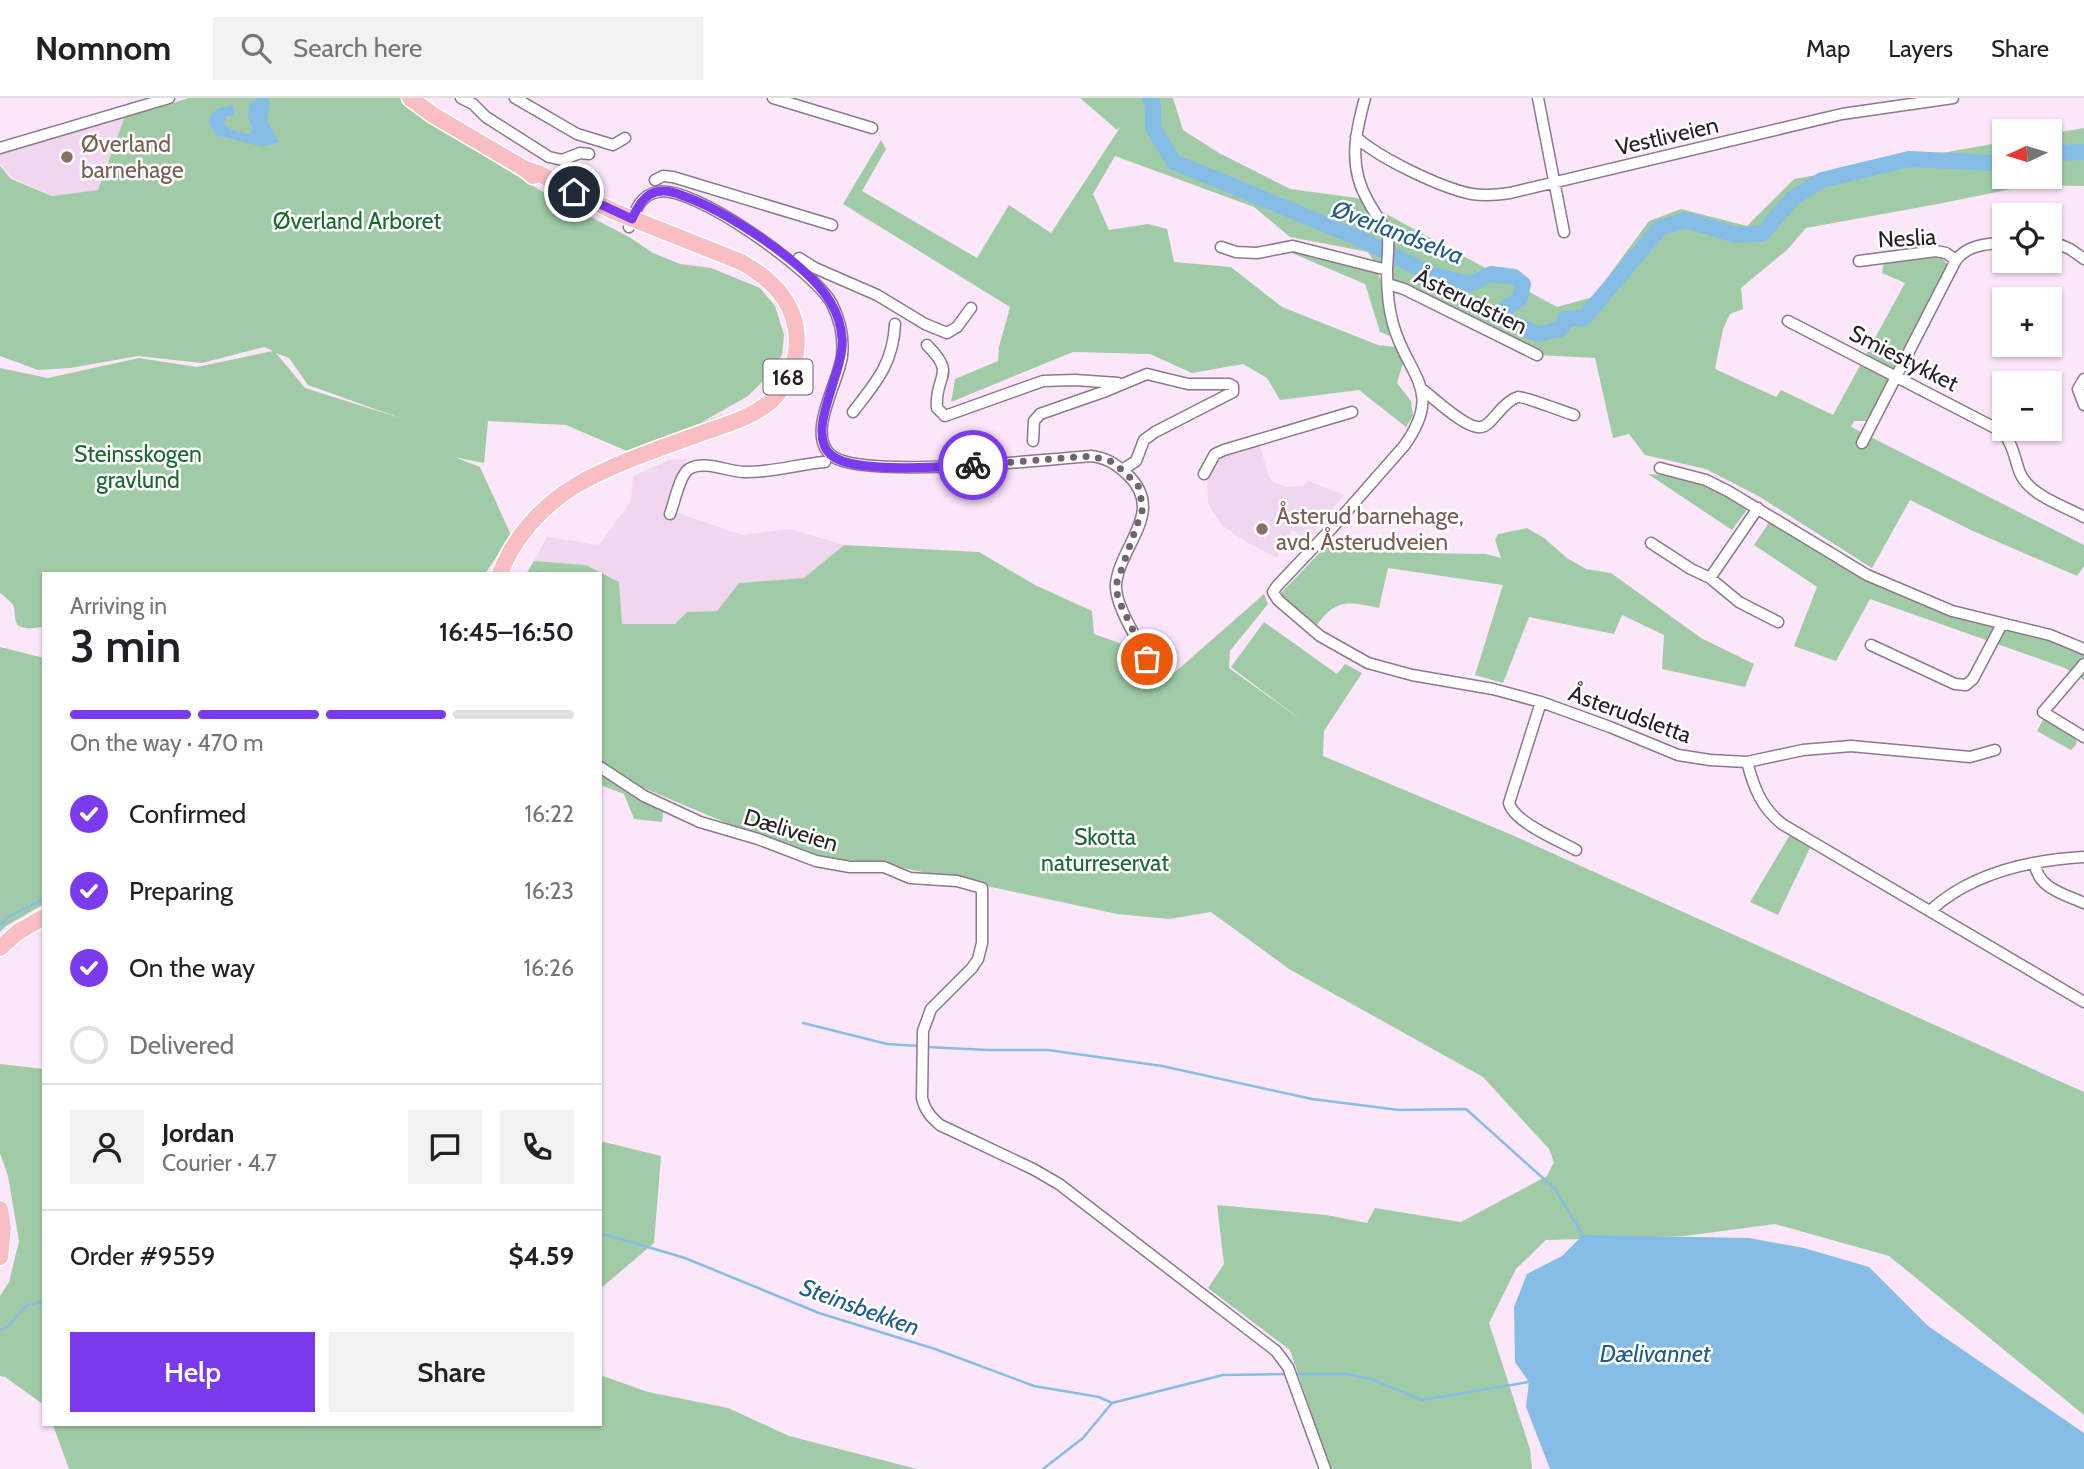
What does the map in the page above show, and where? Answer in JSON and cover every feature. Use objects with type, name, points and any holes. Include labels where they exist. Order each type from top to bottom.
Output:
[{"type":"main road","name":"168","points":[[410,98],[433,116],[525,169],[565,196],[680,244],[694,245],[741,262],[774,285],[791,312],[797,335],[796,357],[785,383],[761,408],[582,482],[544,509],[522,535],[503,572]]},
{"type":"main road","name":"168","points":[[422,98],[444,120]]},
{"type":"main road","points":[[0,947],[18,932],[42,918]]},
{"type":"main road","points":[[0,1209],[3,1228],[0,1256]]},
{"type":"street","points":[[0,148],[169,98]]},
{"type":"street","points":[[461,98],[549,157],[562,160],[580,153],[589,154]]},
{"type":"street","points":[[514,98],[588,138],[613,145],[625,138]]},
{"type":"street","points":[[773,98],[872,128]]},
{"type":"street","points":[[1365,98],[1353,156],[1366,199],[1385,229],[1388,242],[1388,303],[1397,336],[1423,390],[1467,424],[1477,428],[1486,425],[1517,397],[1574,415]]},
{"type":"street","points":[[1538,98],[1564,232]]},
{"type":"street","name":"Vestliveien","points":[[1356,137],[1380,156],[1456,189],[1474,194],[1510,193],[1842,114],[1953,98]]},
{"type":"street","points":[[655,180],[663,176],[673,177],[832,225]]},
{"type":"street","points":[[630,223],[638,204],[649,194],[663,191],[680,194],[752,232],[793,264],[831,302],[839,321],[842,358],[821,429],[826,449],[839,460],[848,464],[877,467],[950,466],[1091,456],[1113,462],[1138,485],[1143,508],[1116,585],[1118,599],[1147,659]]},
{"type":"street","name":"Neslia","points":[[1862,443],[1956,260],[1972,247],[1992,244]]},
{"type":"street","points":[[1221,247],[1236,252],[1257,253],[1293,246],[1387,270]]},
{"type":"street","points":[[2062,246],[2084,259]]},
{"type":"street","name":"Neslia","points":[[1859,261],[1936,251],[1946,253],[1956,260]]},
{"type":"street","points":[[799,258],[815,268],[877,295],[925,324],[947,333],[957,327],[971,308]]},
{"type":"street","name":"Åsterudstien","points":[[1388,284],[1404,289],[1537,355]]},
{"type":"street","name":"Smiestykket","points":[[1788,321],[2003,432],[2012,445],[2021,474],[2028,485],[2084,517]]},
{"type":"street","points":[[853,412],[883,372],[889,359],[895,324]]},
{"type":"street","points":[[927,345],[944,366],[945,373],[937,408],[946,416],[1043,381],[1075,380],[1124,384]]},
{"type":"street","points":[[1033,441],[1034,421],[1040,414],[1147,374],[1188,384],[1233,386],[1233,392],[1144,440],[1136,461],[1122,470]]},
{"type":"street","points":[[2084,380],[2078,389],[2084,405]]},
{"type":"street","name":"Åsterudsletta","points":[[1423,390],[1423,407],[1418,423],[1404,446],[1273,592],[1278,600],[1320,636],[1368,663],[1412,675],[1493,689],[1541,702],[1678,755],[1747,762],[1803,750],[1851,746],[1970,757],[1995,750]]},
{"type":"street","points":[[1204,474],[1215,454],[1224,450],[1352,412]]},
{"type":"street","points":[[670,514],[684,473],[691,467],[742,472],[773,471],[825,462]]},
{"type":"street","points":[[1660,468],[1706,480],[1758,508],[1867,575],[1952,611],[2050,635],[2084,649]]},
{"type":"street","points":[[1710,578],[1758,508]]},
{"type":"street","points":[[1651,544],[1710,578],[1738,601],[1779,622]]},
{"type":"street","points":[[1871,645],[1955,684],[1966,685],[1973,679],[2002,624]]},
{"type":"street","points":[[2084,664],[2043,712],[2084,737]]},
{"type":"street","points":[[1541,702],[1508,803],[1511,810],[1525,821],[1576,850]]},
{"type":"street","points":[[1747,762],[1759,800],[1783,824],[2084,1002]]},
{"type":"street","name":"Dæliveien","points":[[602,768],[644,796],[700,822],[758,839],[816,861],[850,867],[884,867],[910,878],[957,881],[982,888],[982,943],[978,959],[931,1009],[923,1031],[922,1098],[930,1117],[951,1131],[1059,1184],[1276,1351],[1288,1367],[1325,1469]]},
{"type":"street","points":[[1931,910],[1959,888],[2005,870],[2084,857]]},
{"type":"street","points":[[2035,863],[2040,879],[2050,888],[2084,903]]},
{"type":"shaded area","points":[[125,116],[98,190],[53,196],[11,177],[0,164],[0,154]]},
{"type":"shaded area","points":[[1259,442],[1269,477],[1274,483],[1287,487],[1303,486],[1308,481],[1344,495],[1307,539],[1292,530],[1277,558],[1246,542],[1222,525],[1208,503],[1207,471],[1217,457]]},
{"type":"shaded area","points":[[687,459],[675,512],[742,535],[790,529],[844,545],[804,578],[739,583],[717,611],[687,612],[675,624],[621,624],[619,582],[586,565],[534,561],[547,537],[599,545],[631,501],[633,476],[669,460]]},
{"type":"green space","points":[[189,98],[401,98],[419,116],[543,192],[629,237],[653,253],[680,264],[711,268],[760,288],[775,306],[784,335],[782,355],[767,377],[748,396],[702,422],[733,411],[627,451],[566,425],[488,421],[484,463],[454,457],[480,467],[511,535],[486,572],[42,572],[42,627],[21,627],[16,623],[13,605],[0,593],[0,368],[48,378],[139,358],[197,367],[273,351],[264,347],[202,363],[138,356],[70,368],[38,370],[0,356],[0,166],[11,179],[52,196],[98,190],[125,116],[151,103],[151,110]],"holes":[[[276,353],[289,358],[308,385],[400,418],[305,388]]]},
{"type":"green space","points":[[1080,98],[1173,98],[1183,130],[1219,153],[1290,189],[1357,198],[1557,307],[1593,297],[1649,221],[1681,209],[1747,226],[1794,179],[1992,144],[1992,189],[2011,189],[1806,228],[1787,250],[1741,288],[1743,309],[1730,314],[1723,329],[1715,369],[1776,397],[1781,390],[1833,415],[1905,283],[1882,273],[1884,262],[1940,255],[1948,265],[1868,421],[1854,421],[1851,427],[2084,545],[2084,566],[2077,576],[1973,531],[1910,500],[1872,568],[1760,497],[1706,469],[1645,455],[1629,434],[1613,438],[1595,358],[1538,355],[1386,281],[1368,252],[1290,237],[1254,207],[1115,156],[1093,194],[1109,230],[1148,224],[1167,229],[1174,262],[1231,267],[1282,307],[1378,345],[1395,347],[1403,363],[1397,383],[1411,401],[1413,416],[1406,427],[1359,390],[1280,400],[1267,378],[1243,364],[1192,373],[1150,354],[1073,352],[951,402],[955,379],[998,361],[1010,307],[843,204],[881,140],[886,149],[862,191],[977,258],[1009,205],[1051,233],[1121,126],[1117,130]]},
{"type":"green space","points":[[2084,128],[2084,186],[2062,186],[2062,132]]},
{"type":"green space","points":[[1289,247],[1375,268],[1383,285],[1390,336],[1380,332],[1365,284],[1287,251]]},
{"type":"green space","points":[[1648,474],[1690,479],[1724,492],[1749,507],[1732,530]]},
{"type":"green space","points":[[1772,518],[1877,584],[2050,638],[2084,655],[2084,680],[2065,668],[1870,599],[1836,661],[1794,646],[1817,587],[1754,545]]},
{"type":"green space","points":[[1527,528],[1544,538],[1567,558],[1586,569],[1611,573],[1701,638],[1754,664],[1745,687],[1662,669],[1664,635],[1622,615],[1614,634],[1529,617],[1503,683],[1475,675],[1503,585],[1388,568],[1379,608],[1344,604],[1331,610],[1317,625],[1280,594],[1331,541],[1343,542],[1362,552],[1486,554],[1501,558],[1495,540],[1498,534]]},
{"type":"green space","name":"Skotta naturreservat","points":[[844,545],[979,552],[1035,585],[1092,611],[1094,634],[1125,645],[1141,666],[1174,673],[1264,594],[1268,604],[1230,651],[1229,668],[1304,722],[1231,667],[1264,622],[1337,674],[1345,664],[1362,673],[1324,731],[1323,756],[1512,835],[2084,1092],[2084,1415],[1889,1256],[1775,1224],[1685,1236],[1546,1240],[1516,1269],[1489,1323],[1530,1449],[1532,1469],[1330,1469],[1290,1350],[1208,1288],[1224,1264],[1217,1205],[1326,1215],[1367,1223],[1375,1208],[1461,1222],[1547,1176],[1554,1162],[1549,1149],[1483,1077],[1289,969],[1211,912],[1169,919],[1117,914],[876,862],[802,855],[639,786],[602,766],[602,573],[619,582],[622,624],[675,624],[687,612],[717,611],[739,583],[804,578]]},
{"type":"green space","points":[[534,561],[586,565],[600,572],[527,572]]},
{"type":"green space","points":[[0,647],[42,658],[42,905],[0,932]]},
{"type":"green space","points":[[2045,716],[2077,737],[2076,745],[2071,750],[2037,731]]},
{"type":"green space","points":[[602,775],[664,807],[662,822],[634,819],[624,794],[602,786]]},
{"type":"green space","points":[[1791,833],[1811,846],[1778,915],[1750,902]]},
{"type":"green space","points":[[0,1064],[42,1069],[42,1404],[0,1376],[0,1296],[9,1282],[19,1241],[8,1176],[0,1153]]},
{"type":"green space","points":[[602,1141],[661,1156],[654,1243],[602,1287]]},
{"type":"green space","points":[[602,1376],[648,1392],[728,1408],[789,1436],[917,1469],[69,1469],[53,1426],[602,1426]]},
{"type":"water","points":[[258,98],[267,98],[270,104],[267,120],[279,142],[263,147],[216,135],[209,123],[210,116],[217,109],[233,105],[235,115],[226,117],[224,123],[231,130],[249,134],[253,129],[248,118],[249,105]]},
{"type":"water","name":"Dælivannet","points":[[1583,1235],[1749,1238],[1804,1248],[1869,1267],[1928,1326],[2084,1433],[2084,1469],[1550,1469],[1526,1407],[1529,1382],[1515,1362],[1514,1307],[1527,1274],[1562,1256]]},
{"type":"waterway","name":"Øverlandselva","points":[[1150,98],[1153,105],[1153,128],[1174,162],[1356,237],[1433,275],[1470,284],[1491,274],[1514,277],[1523,284],[1520,299],[1504,309],[1506,320],[1537,334],[1561,329],[1565,319],[1584,318],[1660,228],[1686,220],[1736,235],[1762,234],[1793,198],[1822,180],[1909,159],[1992,163]]},
{"type":"waterway","name":"Øverlandselva","points":[[2062,153],[2084,152]]},
{"type":"waterway","points":[[0,925],[8,917],[42,900]]},
{"type":"waterway","points":[[803,1023],[887,1044],[919,1046]]},
{"type":"waterway","points":[[926,1047],[1048,1050],[1162,1066],[1312,1099],[1399,1110],[1466,1109],[1555,1189],[1583,1235]]},
{"type":"waterway","name":"Steinsbekken","points":[[602,1234],[685,1258],[819,1313],[935,1349],[1034,1386],[1099,1397],[1112,1403]]},
{"type":"waterway","name":"Steinsbekken","points":[[0,1330],[7,1327],[26,1306],[42,1302]]},
{"type":"waterway","points":[[1112,1403],[1223,1375],[1288,1374]]},
{"type":"waterway","points":[[1294,1374],[1347,1374],[1371,1379],[1422,1400],[1529,1382]]},
{"type":"waterway","points":[[1043,1469],[1083,1438],[1112,1403]]},
{"type":"way so far","points":[[973,465],[1102,457],[1113,462],[1138,485],[1143,508],[1116,585],[1118,599],[1147,659]]},
{"type":"place","name":"Øverland barnehage","points":[[67,157]]},
{"type":"place","name":"Åsterud barnehage, avd. Åsterudveien","points":[[1262,529]]},
{"type":"route","points":[[574,192],[632,219],[638,204],[649,194],[670,191],[680,194],[752,232],[813,281],[831,302],[839,321],[842,340],[842,358],[821,429],[823,442],[832,456],[848,464],[877,467],[973,465]]},
{"type":"park label","name":"Øverland Arboret","points":[[357,221]]},
{"type":"park label","name":"Steinsskogen gravlund","points":[[138,467]]}]
